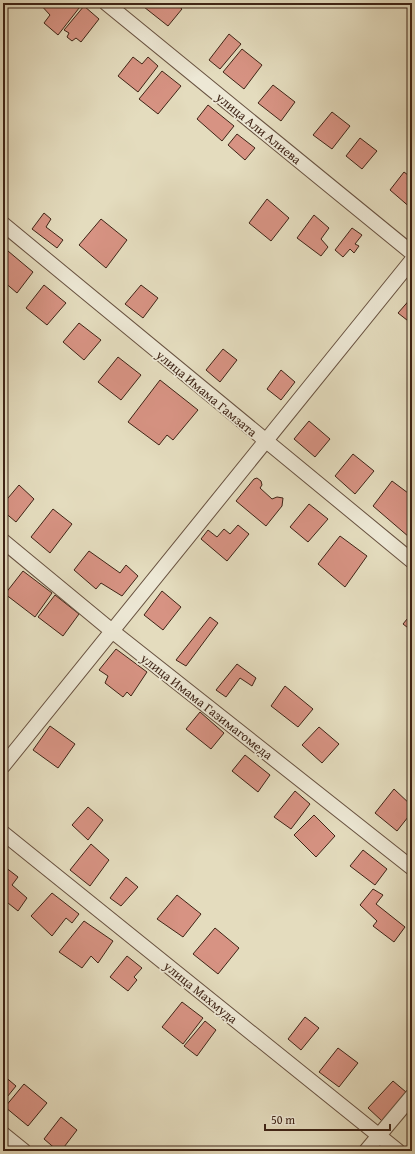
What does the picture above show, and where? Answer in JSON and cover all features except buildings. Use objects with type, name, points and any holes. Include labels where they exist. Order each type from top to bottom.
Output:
[{"type":"street","name":"улица Али Алиева","points":[[106,3],[412,253]]},
{"type":"street","name":"улица Имама Гамзата","points":[[3,224],[412,561]]},
{"type":"street","points":[[3,766],[412,260]]},
{"type":"street","name":"улица Имама Газимагомеда","points":[[3,541],[112,631],[412,868]]},
{"type":"street","name":"улица Махмуда","points":[[3,833],[398,1151]]},
{"type":"street","points":[[366,1151],[412,1096]]},
{"type":"street","points":[[3,1134],[24,1151]]}]
